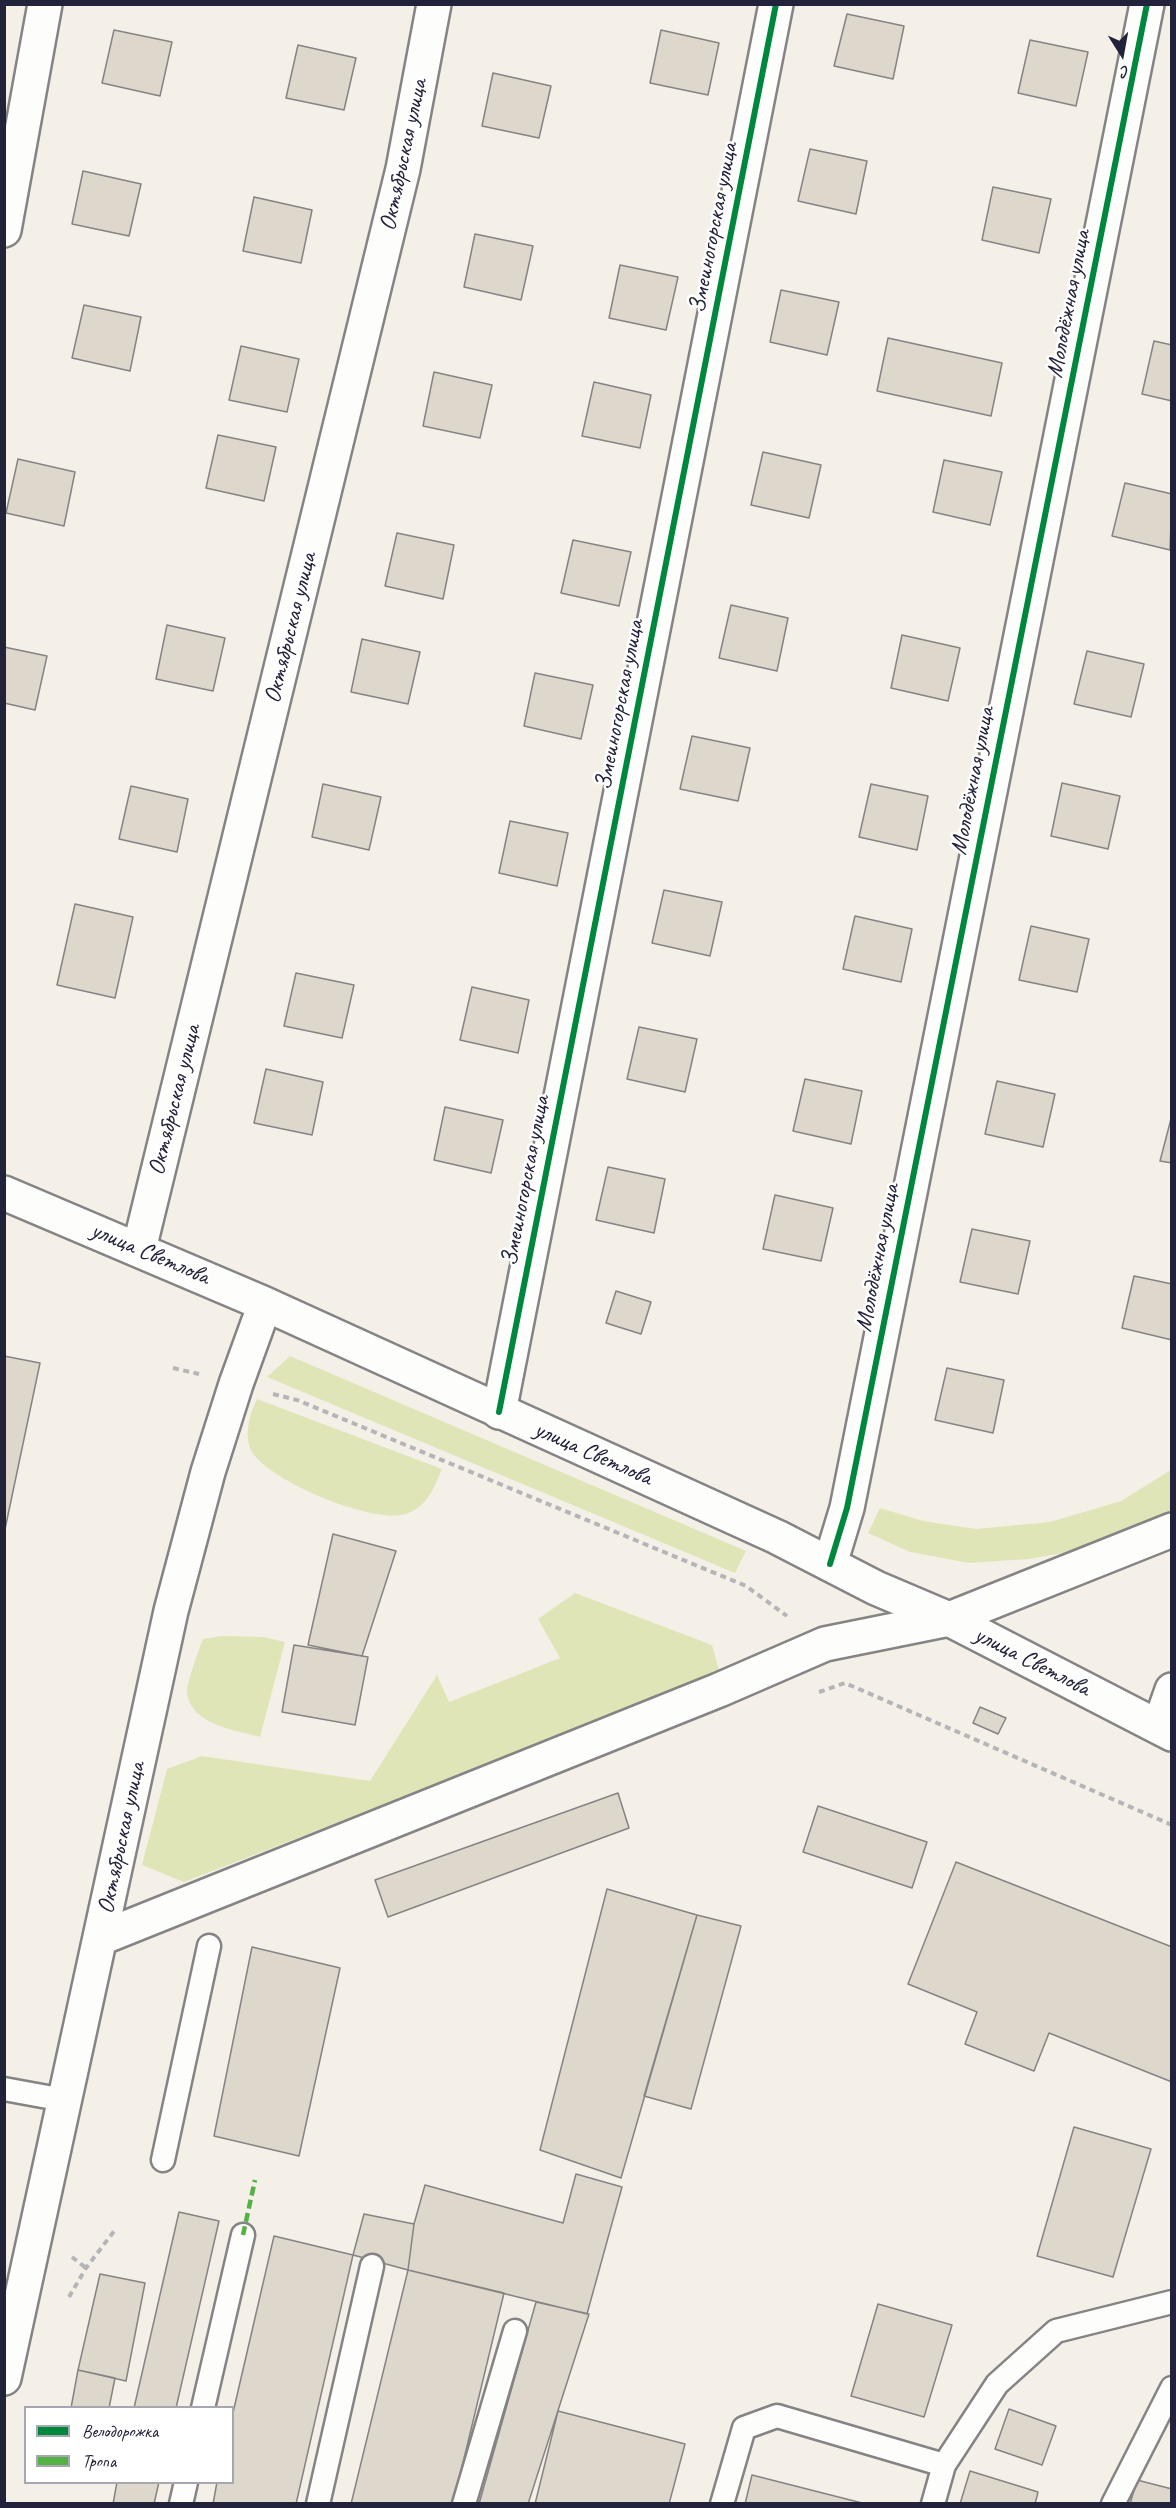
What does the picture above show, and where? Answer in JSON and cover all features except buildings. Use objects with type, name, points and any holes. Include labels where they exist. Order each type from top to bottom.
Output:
[{"type":"street","points":[[4,230],[45,4]]},
{"type":"street","name":"Октябрьская улица","points":[[139,1249],[403,169],[434,4]]},
{"type":"street","name":"Змеиногорская улица","points":[[499,1412],[776,4]]},
{"type":"street","name":"Молодёжная улица","points":[[830,1564],[851,1484],[1147,4]]},
{"type":"street","name":"улица Светлова","points":[[4,1193],[265,1304],[830,1564],[876,1588],[949,1619],[1165,1731]]},
{"type":"street","name":"Октябрьская улица","points":[[4,2378],[171,1611],[208,1472],[265,1304]]},
{"type":"street","points":[[101,1938],[719,1690],[825,1644],[949,1619],[1172,1530]]},
{"type":"street","points":[[1165,1731],[1172,1690]]},
{"type":"lane","points":[[163,2160],[208,1946]]},
{"type":"lane","points":[[4,2089],[64,2100]]},
{"type":"lane","points":[[203,2406],[243,2235]]},
{"type":"lane","points":[[318,2504],[372,2266]]},
{"type":"lane","points":[[933,2504],[944,2465],[997,2384],[1056,2331],[1172,2302]]},
{"type":"lane","points":[[464,2504],[515,2331]]},
{"type":"lane","points":[[1113,2504],[1172,2388]]},
{"type":"lane","points":[[722,2504],[744,2428],[777,2416],[944,2465]]},
{"type":"lane","points":[[181,2504],[186,2484]]},
{"type":"path","points":[[173,1368],[297,1400],[746,1586]]},
{"type":"path","points":[[935,1723],[1172,1825]]},
{"type":"path","points":[[69,2297],[86,2268],[115,2230]]},
{"type":"green space","points":[[290,1356],[746,1551],[735,1573],[267,1377]]},
{"type":"green space","points":[[257,1399],[442,1469],[433,1490],[425,1502],[413,1511],[390,1515],[347,1507],[300,1487],[263,1464],[249,1446],[250,1418]]},
{"type":"green space","points":[[1171,1470],[1171,1512],[1085,1549],[1029,1559],[969,1563],[910,1552],[868,1533],[880,1508],[923,1521],[976,1529],[1050,1522],[1121,1501]]},
{"type":"green space","points":[[575,1593],[712,1645],[720,1674],[184,1882],[142,1865],[167,1769],[202,1756],[370,1781],[437,1675],[449,1702],[560,1658],[538,1619]]},
{"type":"green space","points":[[222,1636],[264,1637],[285,1642],[260,1737],[216,1724],[206,1719],[190,1704],[187,1689],[203,1639]]},
{"type":"marked path","points":[[243,2235],[255,2180]]},
{"type":"cycle path","points":[[499,1412],[776,4]]},
{"type":"cycle path","points":[[830,1564],[847,1508],[1147,4]]}]
